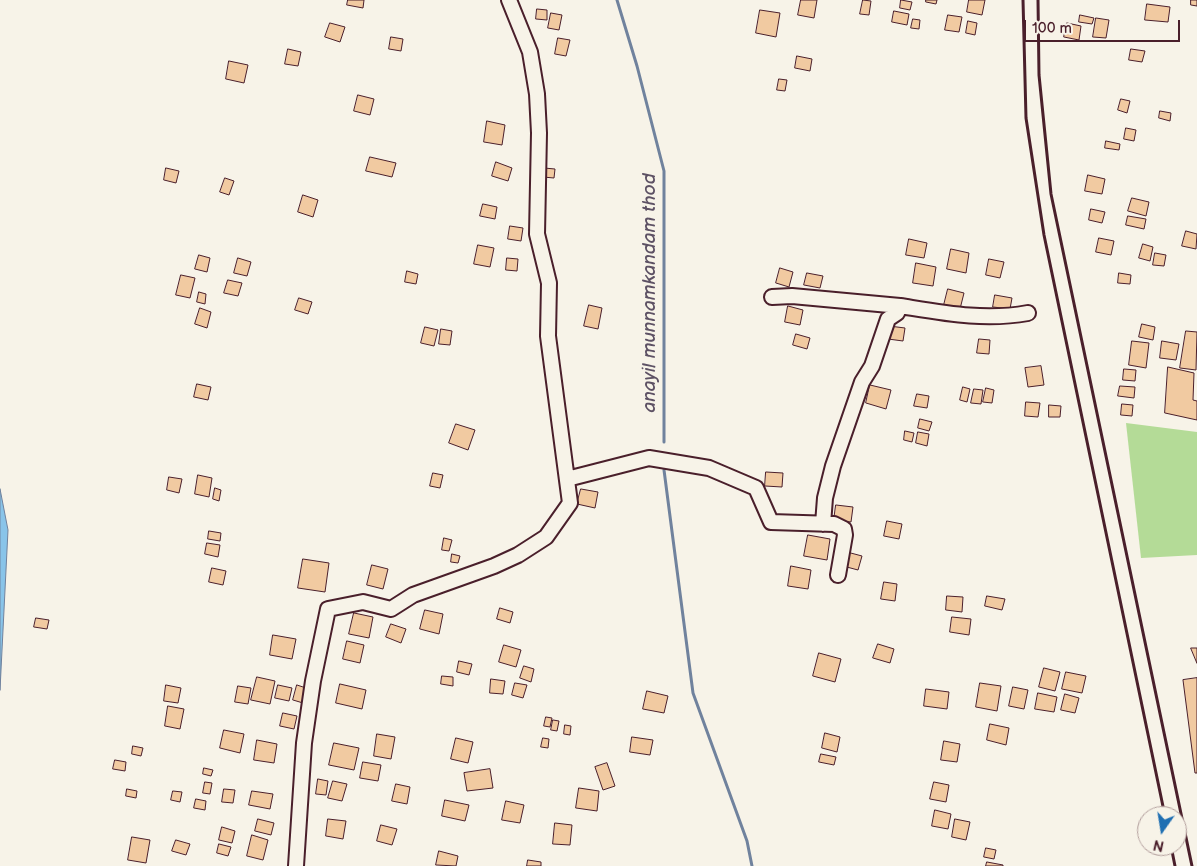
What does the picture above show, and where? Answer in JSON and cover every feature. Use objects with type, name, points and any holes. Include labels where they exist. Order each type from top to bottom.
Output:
[{"type":"street","points":[[296,866],[304,744],[313,680],[328,608],[363,602],[391,609],[414,595],[494,566],[518,555],[546,536],[570,503],[548,336],[549,283],[537,234],[539,133],[537,94],[530,52],[509,0]]},
{"type":"street","points":[[772,297],[792,296],[900,306],[960,316],[1012,316],[1028,313]]},
{"type":"street","points":[[823,524],[825,498],[833,466],[862,382],[872,366],[888,320],[897,313],[900,306]]},
{"type":"street","points":[[567,480],[649,458],[700,466],[735,478],[756,488],[771,522],[834,524],[844,529],[845,535],[838,576]]},
{"type":"green space","points":[[1126,423],[1197,432],[1197,555],[1141,558]]},
{"type":"water","points":[[0,489],[8,530],[0,690]]},
{"type":"building","points":[[348,0],[364,0],[363,8],[347,5]]},
{"type":"building","points":[[801,0],[817,0],[814,18],[798,15]]},
{"type":"building","points":[[863,0],[871,1],[869,15],[860,14]]},
{"type":"building","points":[[901,0],[912,2],[910,10],[900,8]]},
{"type":"building","points":[[926,0],[937,0],[936,4],[926,2]]},
{"type":"building","points":[[969,0],[985,0],[982,15],[967,12]]},
{"type":"building","points":[[1191,0],[1197,0],[1197,6],[1191,5]]},
{"type":"building","points":[[1147,4],[1170,7],[1168,22],[1145,20]]},
{"type":"building","points":[[537,9],[547,10],[547,20],[536,19]]},
{"type":"building","points":[[760,10],[780,13],[776,37],[756,33]]},
{"type":"building","points":[[894,11],[909,14],[907,25],[892,22]]},
{"type":"building","points":[[551,13],[562,15],[559,30],[548,28]]},
{"type":"building","points":[[948,15],[962,17],[959,32],[945,30]]},
{"type":"building","points":[[1080,15],[1094,18],[1092,24],[1079,22]]},
{"type":"building","points":[[1096,18],[1109,20],[1106,38],[1093,37]]},
{"type":"building","points":[[913,19],[920,20],[919,29],[911,28]]},
{"type":"building","points":[[968,21],[977,23],[975,35],[966,33]]},
{"type":"building","points":[[330,23],[345,27],[340,42],[325,37]]},
{"type":"building","points":[[1067,23],[1081,26],[1079,40],[1064,37]]},
{"type":"building","points":[[391,37],[403,39],[401,51],[389,49]]},
{"type":"building","points":[[558,38],[570,40],[566,56],[555,54]]},
{"type":"building","points":[[288,49],[301,52],[298,66],[285,64]]},
{"type":"building","points":[[1131,49],[1145,51],[1142,62],[1129,60]]},
{"type":"building","points":[[797,56],[812,59],[810,71],[795,68]]},
{"type":"building","points":[[229,61],[248,65],[244,83],[226,79]]},
{"type":"building","points":[[779,79],[787,80],[785,91],[777,90]]},
{"type":"building","points":[[358,95],[374,99],[370,115],[354,111]]},
{"type":"building","points":[[1121,99],[1130,101],[1127,113],[1118,110]]},
{"type":"building","points":[[1160,111],[1171,113],[1170,121],[1159,118]]},
{"type":"building","points":[[487,121],[505,125],[502,145],[484,142]]},
{"type":"building","points":[[1126,128],[1136,130],[1134,141],[1124,139]]},
{"type":"building","points":[[1106,141],[1120,144],[1119,150],[1105,148]]},
{"type":"building","points":[[370,157],[396,163],[392,177],[366,171]]},
{"type":"building","points":[[496,162],[512,168],[508,181],[492,176]]},
{"type":"building","points":[[166,168],[179,171],[176,183],[164,180]]},
{"type":"building","points":[[544,168],[555,169],[554,178],[543,177]]},
{"type":"building","points":[[1088,175],[1105,179],[1102,194],[1085,191]]},
{"type":"building","points":[[225,178],[234,181],[229,195],[220,192]]},
{"type":"building","points":[[303,195],[318,200],[313,217],[298,212]]},
{"type":"building","points":[[1132,198],[1149,202],[1146,216],[1128,211]]},
{"type":"building","points":[[483,204],[497,207],[495,219],[480,216]]},
{"type":"building","points":[[1091,209],[1105,212],[1102,223],[1089,220]]},
{"type":"building","points":[[1128,216],[1146,219],[1144,229],[1126,225]]},
{"type":"building","points":[[510,226],[523,228],[521,241],[508,239]]},
{"type":"building","points":[[1186,231],[1197,234],[1196,249],[1182,246]]},
{"type":"building","points":[[1099,238],[1114,241],[1111,255],[1096,252]]},
{"type":"building","points":[[909,239],[927,243],[924,258],[906,255]]},
{"type":"building","points":[[1143,244],[1153,247],[1150,261],[1139,258]]},
{"type":"building","points":[[478,245],[494,248],[490,267],[474,264]]},
{"type":"building","points":[[951,249],[969,253],[966,273],[947,269]]},
{"type":"building","points":[[1155,253],[1166,255],[1164,266],[1153,265]]},
{"type":"building","points":[[199,255],[210,258],[207,272],[195,269]]},
{"type":"building","points":[[238,258],[251,262],[247,276],[234,273]]},
{"type":"building","points":[[507,258],[518,259],[517,271],[506,270]]},
{"type":"building","points":[[989,259],[1004,262],[1000,278],[986,275]]},
{"type":"building","points":[[916,263],[936,267],[933,286],[913,283]]},
{"type":"building","points":[[780,268],[793,272],[789,287],[776,283]]},
{"type":"building","points":[[407,271],[418,274],[416,284],[405,282]]},
{"type":"building","points":[[807,273],[823,276],[820,288],[804,285]]},
{"type":"building","points":[[1119,273],[1131,275],[1130,284],[1118,283]]},
{"type":"building","points":[[181,275],[195,278],[190,298],[176,295]]},
{"type":"building","points":[[228,280],[242,283],[238,296],[224,293]]},
{"type":"building","points":[[948,289],[964,293],[959,313],[943,309]]},
{"type":"building","points":[[199,292],[206,294],[205,304],[197,302]]},
{"type":"building","points":[[995,295],[1012,298],[1010,309],[993,307]]},
{"type":"building","points":[[299,298],[312,302],[308,314],[295,310]]},
{"type":"building","points":[[589,305],[602,308],[598,329],[584,326]]},
{"type":"building","points":[[788,306],[803,310],[800,325],[785,322]]},
{"type":"building","points":[[200,308],[211,312],[207,328],[195,324]]},
{"type":"building","points":[[1142,324],[1155,327],[1153,340],[1139,337]]},
{"type":"building","points":[[889,326],[905,328],[903,341],[888,339]]},
{"type":"building","points":[[425,327],[438,330],[434,346],[421,343]]},
{"type":"building","points":[[441,329],[452,331],[450,345],[439,344]]},
{"type":"building","points":[[1186,331],[1197,332],[1196,370],[1180,368]]},
{"type":"building","points":[[796,334],[810,338],[807,349],[793,345]]},
{"type":"building","points":[[979,339],[990,340],[989,354],[977,353]]},
{"type":"building","points":[[1132,341],[1149,343],[1146,368],[1129,365]]},
{"type":"building","points":[[1162,341],[1179,344],[1176,360],[1160,358]]},
{"type":"building","points":[[1041,366],[1044,385],[1028,387],[1025,368]]},
{"type":"building","points":[[1168,367],[1194,373],[1193,400],[1197,401],[1197,420],[1165,413]]},
{"type":"building","points":[[1124,369],[1136,370],[1135,381],[1123,380]]},
{"type":"building","points":[[197,384],[211,387],[208,400],[194,397]]},
{"type":"building","points":[[870,385],[891,390],[886,409],[866,403]]},
{"type":"building","points":[[1120,386],[1135,387],[1134,398],[1118,396]]},
{"type":"building","points":[[963,387],[970,389],[967,402],[960,400]]},
{"type":"building","points":[[986,388],[994,390],[992,403],[983,402]]},
{"type":"building","points":[[974,389],[983,390],[981,404],[971,403]]},
{"type":"building","points":[[917,394],[929,396],[927,408],[914,406]]},
{"type":"building","points":[[1026,402],[1040,403],[1038,417],[1025,416]]},
{"type":"building","points":[[1122,404],[1133,405],[1132,416],[1121,415]]},
{"type":"building","points":[[1049,405],[1061,406],[1060,417],[1049,417]]},
{"type":"building","points":[[920,419],[932,422],[929,431],[918,428]]},
{"type":"building","points":[[456,424],[475,430],[468,450],[449,443]]},
{"type":"building","points":[[905,431],[914,433],[912,442],[904,440]]},
{"type":"building","points":[[918,432],[929,434],[927,446],[916,443]]},
{"type":"building","points":[[766,472],[783,473],[782,487],[765,486]]},
{"type":"building","points":[[433,473],[443,475],[440,488],[430,486]]},
{"type":"building","points":[[198,475],[212,478],[209,497],[195,494]]},
{"type":"building","points":[[169,477],[182,479],[179,493],[167,490]]},
{"type":"building","points":[[215,488],[221,490],[219,501],[213,499]]},
{"type":"building","points":[[581,489],[598,492],[595,508],[577,504]]},
{"type":"building","points":[[836,505],[853,507],[851,522],[834,520]]},
{"type":"building","points":[[887,521],[902,524],[899,539],[884,536]]},
{"type":"building","points":[[209,531],[221,533],[220,541],[208,539]]},
{"type":"building","points":[[808,535],[830,539],[827,560],[804,556]]},
{"type":"building","points":[[444,538],[452,540],[449,551],[442,550]]},
{"type":"building","points":[[207,543],[220,545],[218,557],[205,554]]},
{"type":"building","points":[[847,552],[862,556],[858,570],[843,566]]},
{"type":"building","points":[[452,554],[460,556],[458,563],[451,562]]},
{"type":"building","points":[[303,559],[329,563],[325,592],[298,588]]},
{"type":"building","points":[[372,565],[388,569],[383,589],[367,585]]},
{"type":"building","points":[[791,566],[811,570],[808,589],[788,586]]},
{"type":"building","points":[[212,568],[226,571],[223,585],[209,582]]},
{"type":"building","points":[[884,582],[897,584],[895,601],[881,599]]},
{"type":"building","points":[[947,596],[963,597],[962,612],[946,610]]},
{"type":"building","points":[[987,596],[1005,599],[1002,610],[985,606]]},
{"type":"building","points":[[500,608],[513,612],[510,623],[497,619]]},
{"type":"building","points":[[425,610],[443,614],[439,634],[420,629]]},
{"type":"building","points":[[354,613],[373,617],[369,638],[349,634]]},
{"type":"building","points":[[952,617],[971,619],[969,635],[950,632]]},
{"type":"building","points":[[36,618],[49,620],[47,629],[34,627]]},
{"type":"building","points":[[391,624],[406,629],[401,643],[386,637]]},
{"type":"building","points":[[273,635],[296,639],[292,659],[270,655]]},
{"type":"building","points":[[347,641],[364,645],[360,663],[343,659]]},
{"type":"building","points":[[878,644],[894,649],[890,663],[873,658]]},
{"type":"building","points":[[504,645],[521,650],[516,667],[499,662]]},
{"type":"building","points":[[1191,648],[1197,648],[1197,663]]},
{"type":"building","points":[[819,653],[841,659],[835,682],[813,676]]},
{"type":"building","points":[[459,661],[472,664],[469,675],[457,672]]},
{"type":"building","points":[[524,666],[534,669],[531,682],[520,678]]},
{"type":"building","points":[[1044,668],[1060,672],[1055,691],[1039,687]]},
{"type":"building","points":[[1066,672],[1086,676],[1082,693],[1062,689]]},
{"type":"building","points":[[442,676],[453,677],[453,686],[441,684]]},
{"type":"building","points":[[257,677],[275,681],[270,704],[251,700]]},
{"type":"building","points":[[1197,678],[1197,773],[1195,773],[1183,680]]},
{"type":"building","points":[[491,679],[505,681],[503,694],[490,693]]},
{"type":"building","points":[[515,683],[527,685],[523,698],[512,695]]},
{"type":"building","points":[[980,683],[1001,686],[997,711],[976,707]]},
{"type":"building","points":[[340,684],[366,690],[362,709],[336,703]]},
{"type":"building","points":[[166,685],[181,688],[178,703],[164,701]]},
{"type":"building","points":[[278,685],[292,688],[289,701],[275,698]]},
{"type":"building","points":[[297,685],[306,688],[303,703],[293,700]]},
{"type":"building","points":[[238,686],[251,688],[248,704],[235,702]]},
{"type":"building","points":[[1013,687],[1028,690],[1024,709],[1009,706]]},
{"type":"building","points":[[926,689],[949,692],[947,709],[924,706]]},
{"type":"building","points":[[647,691],[668,696],[664,713],[643,709]]},
{"type":"building","points":[[1038,693],[1057,697],[1054,712],[1035,709]]},
{"type":"building","points":[[1065,694],[1079,698],[1075,713],[1061,710]]},
{"type":"building","points":[[168,706],[184,709],[180,729],[165,726]]},
{"type":"building","points":[[283,713],[297,716],[294,729],[280,726]]},
{"type":"building","points":[[546,717],[552,718],[550,727],[544,726]]},
{"type":"building","points":[[553,720],[559,721],[557,731],[551,730]]},
{"type":"building","points":[[990,724],[1009,728],[1006,745],[987,740]]},
{"type":"building","points":[[565,725],[571,726],[570,735],[564,734]]},
{"type":"building","points":[[224,730],[244,734],[240,753],[220,748]]},
{"type":"building","points":[[825,733],[840,737],[837,752],[822,748]]},
{"type":"building","points":[[377,734],[395,737],[391,759],[374,756]]},
{"type":"building","points":[[632,737],[653,740],[650,755],[630,752]]},
{"type":"building","points":[[456,738],[473,742],[468,763],[451,759]]},
{"type":"building","points":[[543,738],[549,739],[548,748],[541,747]]},
{"type":"building","points":[[257,740],[277,744],[274,763],[254,760]]},
{"type":"building","points":[[944,741],[960,744],[957,762],[941,760]]},
{"type":"building","points":[[334,743],[359,748],[354,770],[329,765]]},
{"type":"building","points":[[133,746],[143,748],[141,756],[132,754]]},
{"type":"building","points":[[821,754],[836,757],[834,765],[819,762]]},
{"type":"building","points":[[115,760],[126,762],[125,771],[113,769]]},
{"type":"building","points":[[363,762],[381,765],[378,781],[360,778]]},
{"type":"building","points":[[607,763],[615,786],[603,790],[595,767]]},
{"type":"building","points":[[204,768],[213,770],[211,776],[203,774]]},
{"type":"building","points":[[490,769],[493,788],[467,791],[464,773]]},
{"type":"building","points":[[318,779],[328,781],[326,795],[316,794]]},
{"type":"building","points":[[333,781],[347,784],[342,801],[328,798]]},
{"type":"building","points":[[205,782],[212,783],[210,794],[203,793]]},
{"type":"building","points":[[934,782],[949,785],[946,802],[930,799]]},
{"type":"building","points":[[396,784],[410,787],[407,804],[392,801]]},
{"type":"building","points":[[579,788],[599,791],[597,811],[576,808]]},
{"type":"building","points":[[127,789],[137,791],[136,798],[126,796]]},
{"type":"building","points":[[224,789],[235,790],[233,803],[222,802]]},
{"type":"building","points":[[173,791],[182,792],[180,802],[171,800]]},
{"type":"building","points":[[252,791],[273,794],[270,809],[249,805]]},
{"type":"building","points":[[196,799],[206,801],[205,810],[194,808]]},
{"type":"building","points":[[445,800],[469,805],[465,821],[442,816]]},
{"type":"building","points":[[506,801],[524,805],[520,823],[502,820]]},
{"type":"building","points":[[935,810],[951,814],[948,829],[932,826]]},
{"type":"building","points":[[258,819],[274,823],[271,835],[255,831]]},
{"type":"building","points":[[328,819],[346,821],[343,839],[326,836]]},
{"type":"building","points":[[955,819],[970,822],[966,840],[952,837]]},
{"type":"building","points":[[555,823],[572,825],[570,845],[553,844]]},
{"type":"building","points":[[381,825],[397,829],[392,845],[377,841]]},
{"type":"building","points":[[222,827],[235,831],[232,843],[219,840]]},
{"type":"building","points":[[252,835],[268,840],[263,860],[247,856]]},
{"type":"building","points":[[132,837],[150,840],[146,863],[128,860]]},
{"type":"building","points":[[176,840],[190,844],[186,855],[172,851]]},
{"type":"building","points":[[219,844],[231,847],[228,856],[217,853]]},
{"type":"building","points":[[986,848],[996,850],[994,859],[984,857]]},
{"type":"building","points":[[439,851],[458,856],[456,866],[436,865]]},
{"type":"building","points":[[528,860],[541,862],[541,866],[527,866]]},
{"type":"building","points":[[987,862],[1003,865],[1003,866],[986,866]]},
{"type":"waterway","name":"anayil munnamkandam thod","points":[[617,0],[637,66],[664,171],[664,442]]},
{"type":"waterway","name":"anayil munnamkandam thod","points":[[664,470],[693,693],[747,841],[752,866]]},
{"type":"railway","points":[[1023,0],[1026,118],[1044,235],[1163,806]]},
{"type":"railway","points":[[1038,0],[1039,75],[1051,194],[1192,866]]},
{"type":"railway","points":[[1173,856],[1175,866]]}]
